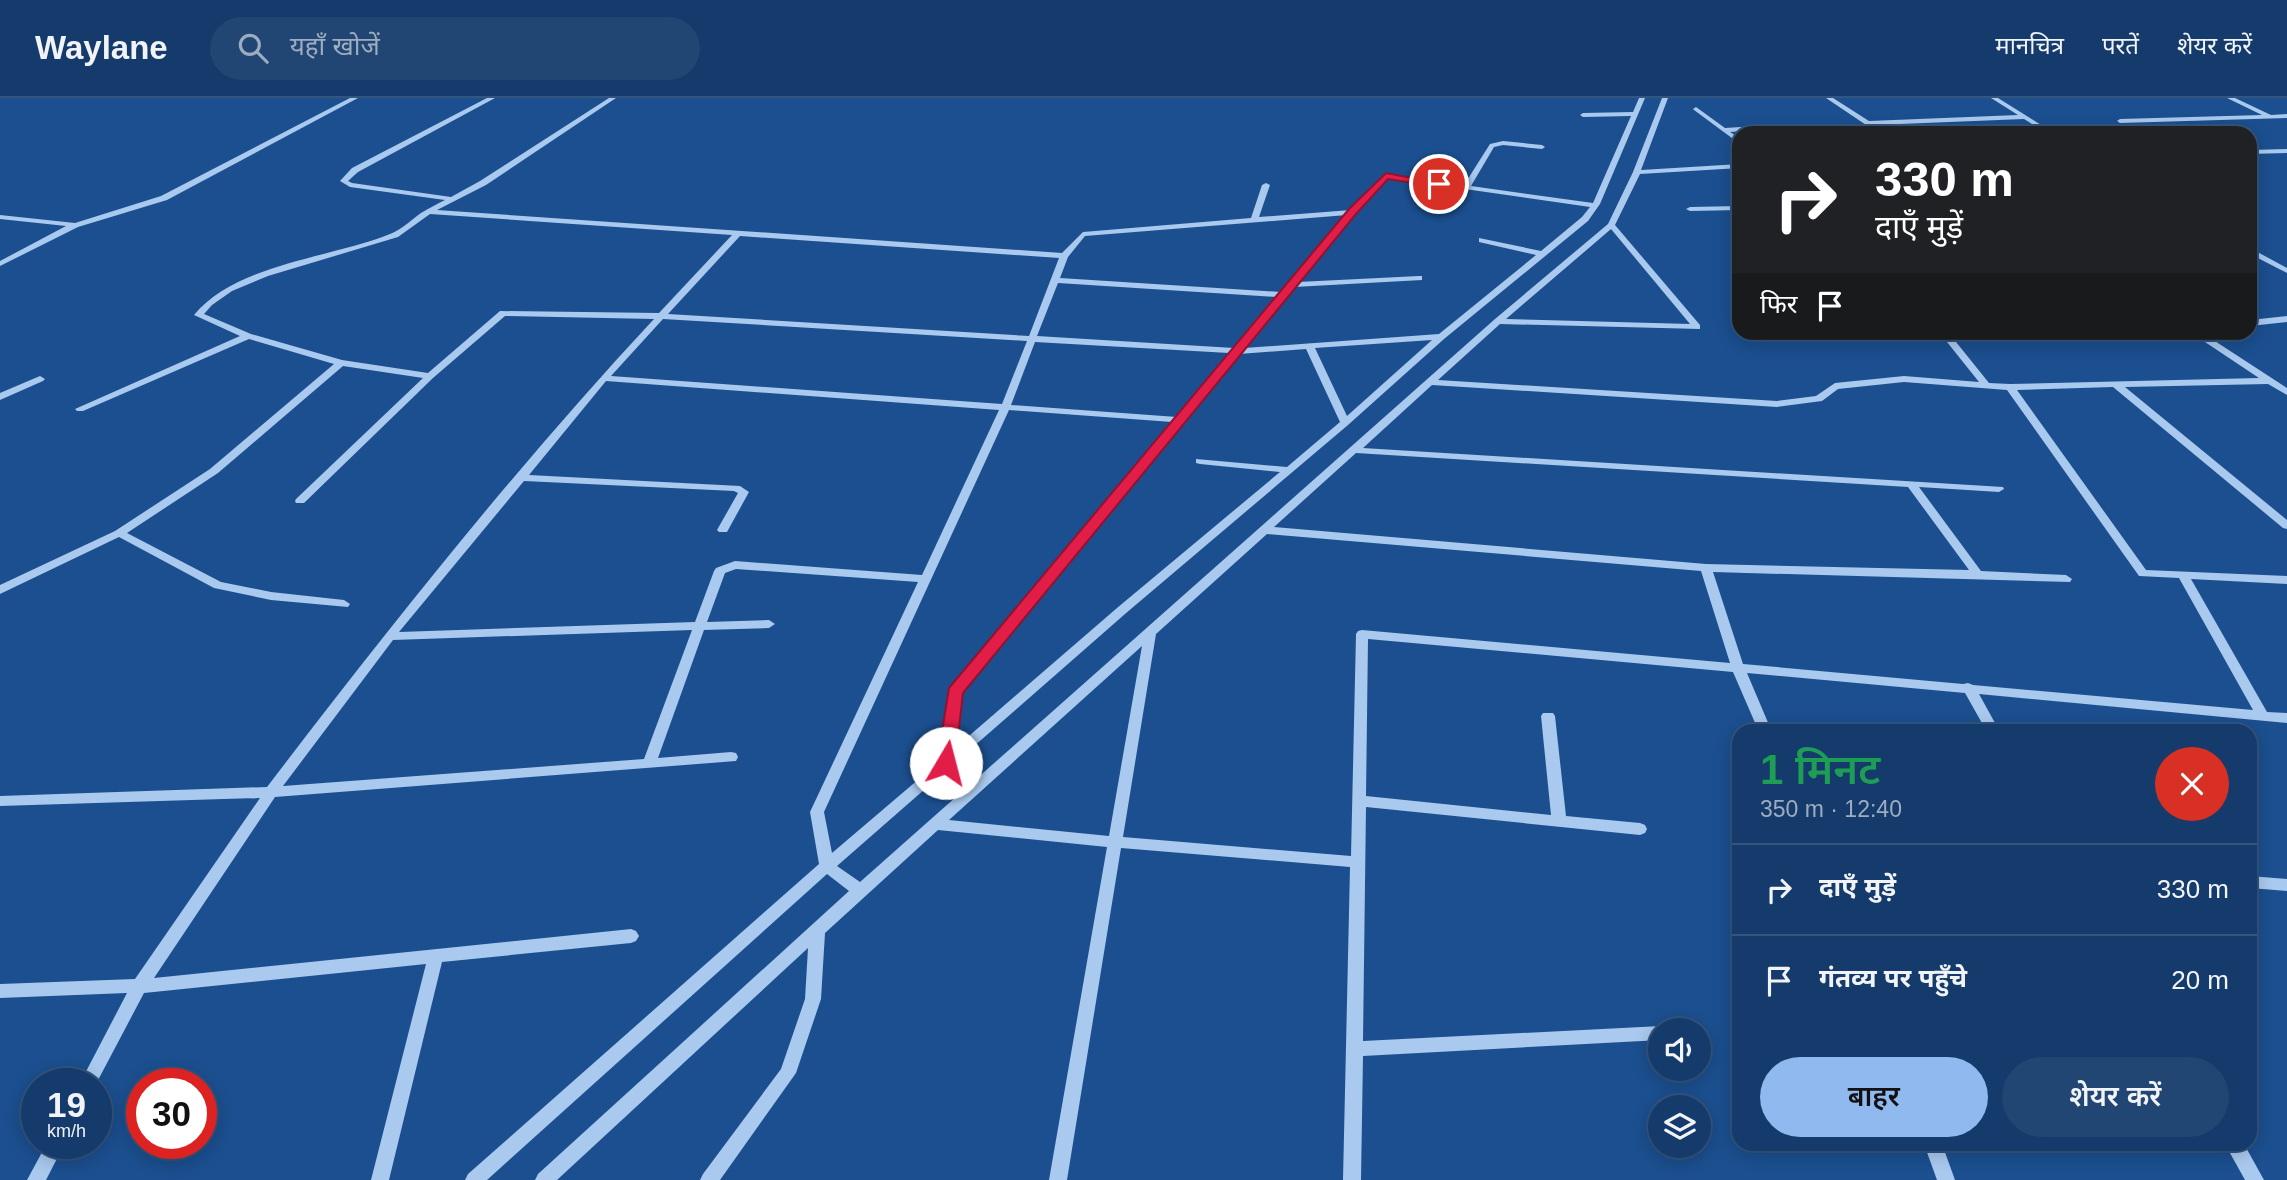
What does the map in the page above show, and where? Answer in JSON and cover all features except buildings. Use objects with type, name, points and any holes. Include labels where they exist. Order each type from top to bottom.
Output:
[{"type":"street","points":[[0,264],[75,225],[164,198],[355,98]]},
{"type":"street","points":[[452,200],[350,185],[344,181],[355,170],[492,98]]},
{"type":"street","points":[[430,376],[341,363],[248,337],[198,315],[209,303],[229,289],[286,267],[395,235],[428,212],[483,183],[613,98]]},
{"type":"street","points":[[474,1180],[946,763],[1188,554],[1345,423],[1441,337],[1585,219],[1595,206],[1642,98]]},
{"type":"street","points":[[544,1180],[860,891],[1498,321],[1611,225],[1637,172],[1665,98]]},
{"type":"street","points":[[1829,98],[1873,126]]},
{"type":"street","points":[[1994,98],[2039,126]]},
{"type":"street","points":[[2230,98],[2287,124]]},
{"type":"street","points":[[1696,109],[1732,136]]},
{"type":"street","points":[[1583,115],[1636,114]]},
{"type":"street","points":[[1867,122],[2024,117]]},
{"type":"street","points":[[2120,121],[2287,117]]},
{"type":"street","points":[[1723,130],[1732,130]]},
{"type":"street","points":[[1466,188],[1492,145],[1503,143],[1542,147]]},
{"type":"street","points":[[2257,152],[2287,151]]},
{"type":"street","points":[[1637,172],[1732,166]]},
{"type":"street","points":[[946,763],[955,692],[1236,351],[1386,176],[1595,206]]},
{"type":"street","points":[[1254,221],[1266,185]]},
{"type":"street","points":[[1690,209],[1732,208]]},
{"type":"street","points":[[428,212],[1064,256]]},
{"type":"street","points":[[860,891],[827,866],[817,812],[1006,406],[1064,256],[1083,234],[1353,212]]},
{"type":"street","points":[[0,217],[75,225]]},
{"type":"street","points":[[1498,321],[1697,327],[1611,225]]},
{"type":"street","points":[[96,1068],[139,986],[271,792],[389,636],[524,478],[604,378],[738,233]]},
{"type":"street","points":[[1482,240],[1544,254]]},
{"type":"street","points":[[2257,254],[2287,271]]},
{"type":"street","points":[[1292,285],[1419,278]]},
{"type":"street","points":[[1055,280],[1284,295]]},
{"type":"street","points":[[300,501],[430,376],[503,313],[660,316],[1236,351],[1441,337]]},
{"type":"street","points":[[2257,322],[2287,319]]},
{"type":"street","points":[[80,409],[248,337]]},
{"type":"street","points":[[1950,340],[1987,386]]},
{"type":"street","points":[[2205,340],[2287,393]]},
{"type":"street","points":[[1309,346],[1345,423]]},
{"type":"street","points":[[0,590],[119,533],[214,471],[341,363]]},
{"type":"street","points":[[604,378],[1181,420]]},
{"type":"street","points":[[0,397],[40,379]]},
{"type":"street","points":[[1432,382],[1777,404],[1819,399],[1835,386],[1858,381],[1904,379],[2010,387],[2269,381]]},
{"type":"street","points":[[2115,384],[2287,526]]},
{"type":"street","points":[[2010,387],[2143,573],[2287,580]]},
{"type":"street","points":[[1353,450],[1999,489]]},
{"type":"street","points":[[1200,461],[1290,470]]},
{"type":"street","points":[[524,478],[736,488],[744,492],[723,530]]},
{"type":"street","points":[[1911,484],[1978,574]]},
{"type":"street","points":[[1265,530],[1706,568],[1978,574],[2066,579]]},
{"type":"street","points":[[119,533],[218,585],[271,596],[344,604]]},
{"type":"street","points":[[649,763],[720,572],[735,565],[926,579]]},
{"type":"street","points":[[1706,568],[1738,668],[1762,724]]},
{"type":"street","points":[[2183,575],[2262,713]]},
{"type":"street","points":[[0,578],[13,582]]},
{"type":"street","points":[[389,636],[769,624]]},
{"type":"street","points":[[1058,1180],[1150,634]]},
{"type":"street","points":[[1352,1180],[1362,634],[2262,713],[2287,718]]},
{"type":"street","points":[[1968,687],[1989,724]]},
{"type":"street","points":[[1548,716],[1559,821]]},
{"type":"street","points":[[0,802],[271,792],[731,757]]},
{"type":"street","points":[[1359,801],[1640,829]]},
{"type":"street","points":[[936,824],[1358,862]]},
{"type":"street","points":[[2257,883],[2287,885]]},
{"type":"street","points":[[709,1180],[788,1073],[813,999],[817,930]]},
{"type":"street","points":[[0,990],[139,986],[631,936]]},
{"type":"street","points":[[380,1180],[436,956]]},
{"type":"street","points":[[1354,1049],[1648,1034]]},
{"type":"street","points":[[1936,1151],[1946,1180]]},
{"type":"street","points":[[2238,1151],[2255,1180]]},
{"type":"street","points":[[36,1180],[47,1159]]},
{"type":"route","points":[[946,763],[955,692],[1353,212],[1386,176],[1439,184]]}]
